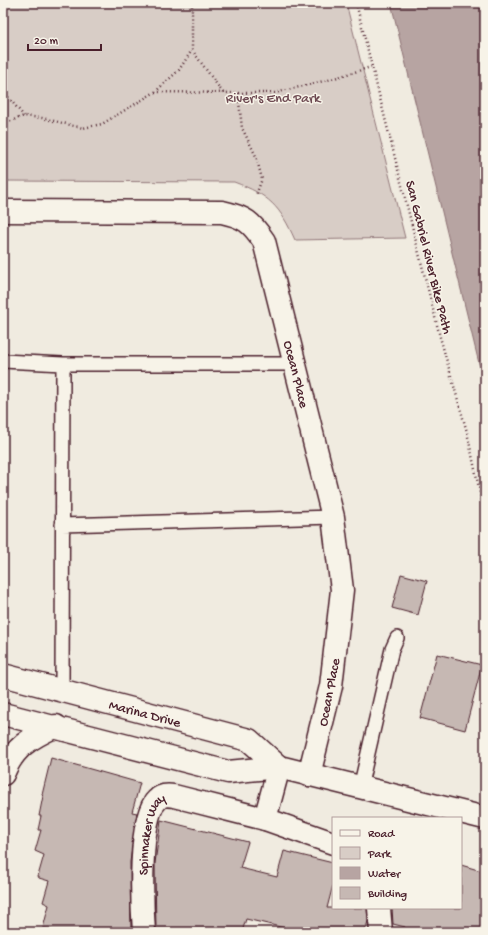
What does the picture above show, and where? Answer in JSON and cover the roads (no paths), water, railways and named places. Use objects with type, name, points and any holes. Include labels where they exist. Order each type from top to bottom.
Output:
[{"type":"street","name":"Ocean Place","points":[[3,211],[222,212],[239,216],[253,225],[264,241],[296,364],[333,517],[342,590],[332,686],[310,775]]},
{"type":"street","name":"Marina Drive","points":[[3,675],[248,740],[279,767]]},
{"type":"street","name":"Marina Drive","points":[[3,714],[56,726],[228,772],[279,767],[485,818]]},
{"type":"street","points":[[3,774],[18,748],[30,738],[56,726]]},
{"type":"street","points":[[265,819],[279,767]]},
{"type":"street","name":"Spinnaker Way","points":[[144,932],[143,858],[151,807],[157,799],[165,795],[265,819],[332,843]]},
{"type":"street","points":[[379,909],[381,932]]},
{"type":"lane","points":[[3,361],[63,364],[296,364]]},
{"type":"lane","points":[[62,690],[63,364]]},
{"type":"lane","points":[[62,525],[333,517]]},
{"type":"lane","points":[[360,788],[392,649],[397,638]]},
{"type":"water","points":[[391,3],[485,3],[485,388]]},
{"type":"park label","name":"River's End Park","points":[[273,97]]}]
